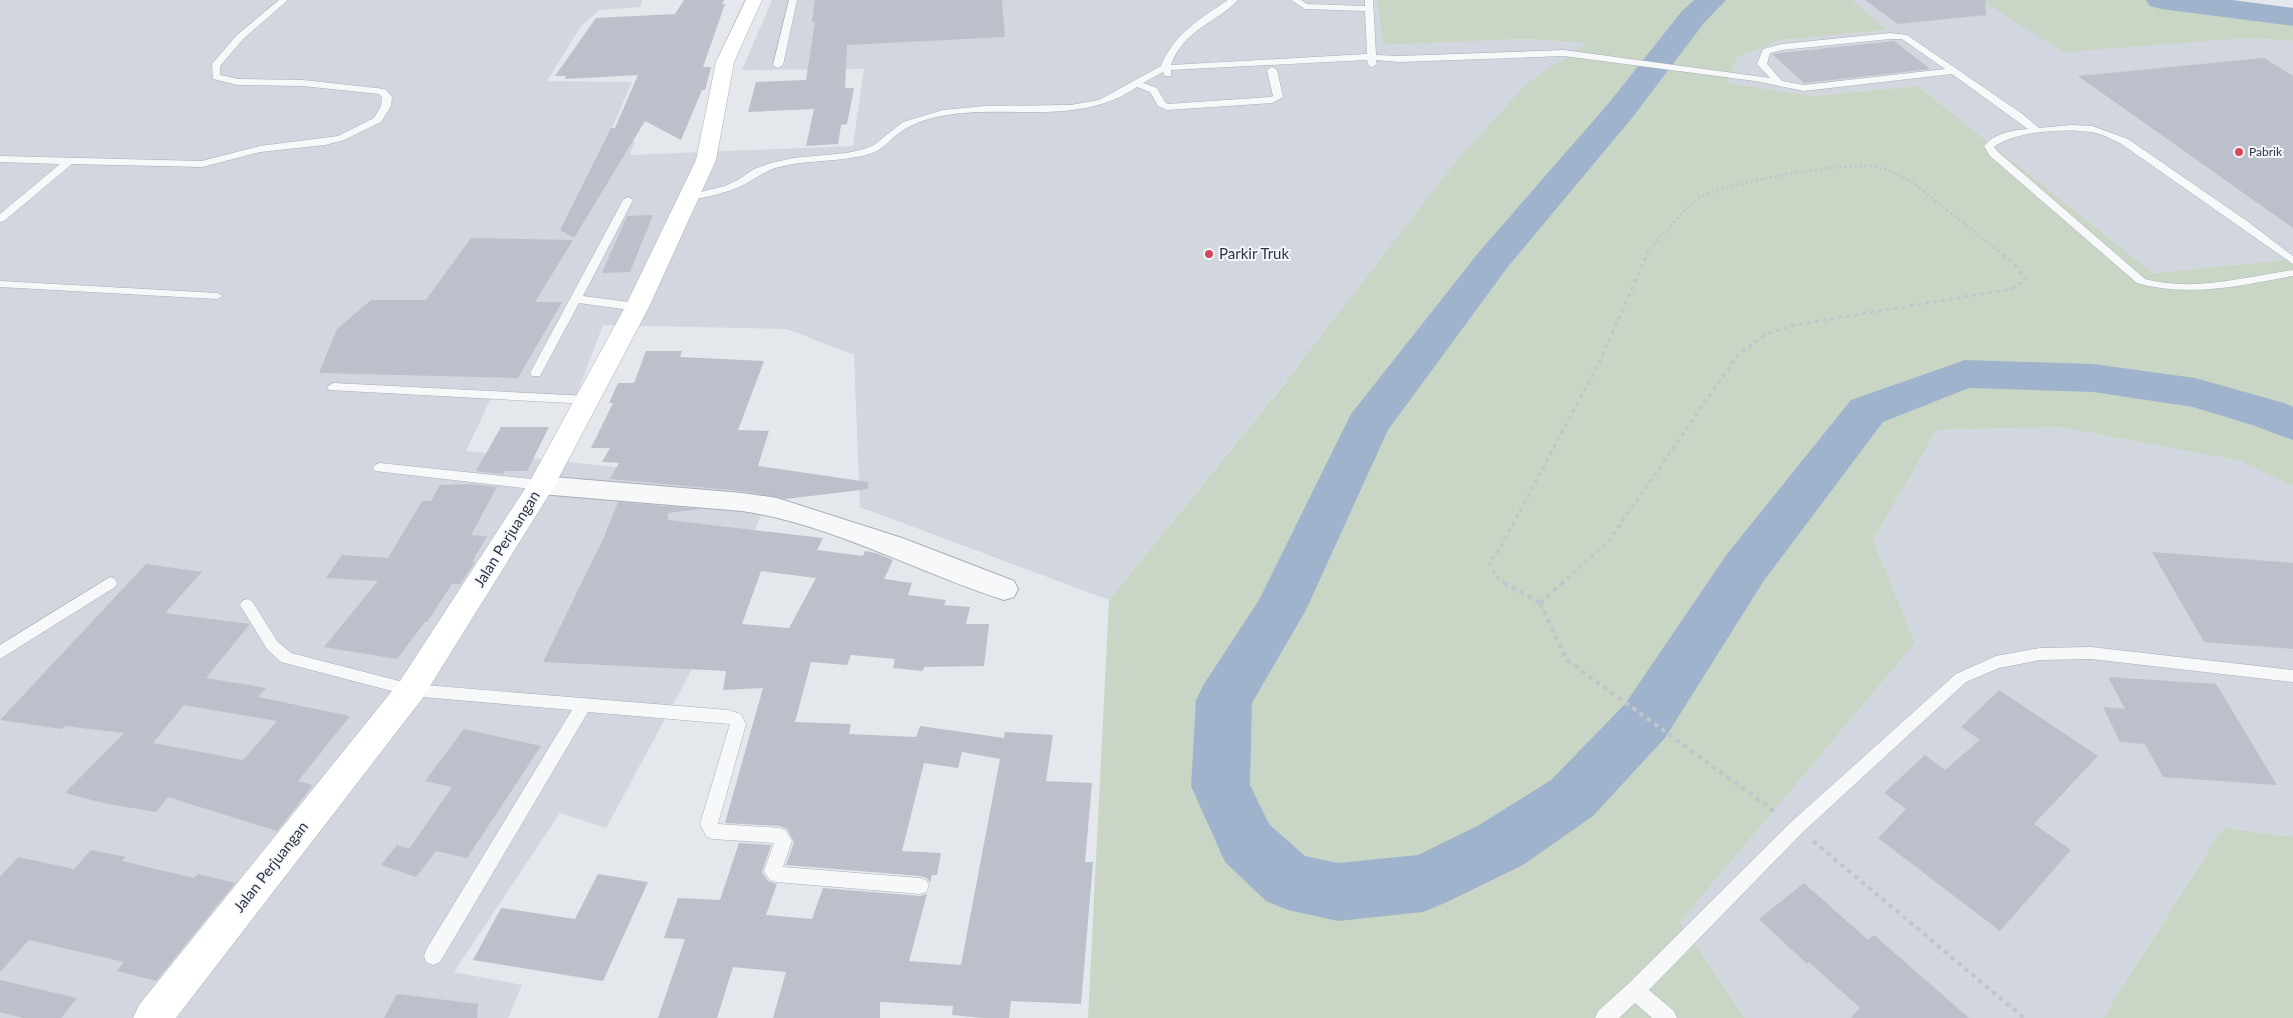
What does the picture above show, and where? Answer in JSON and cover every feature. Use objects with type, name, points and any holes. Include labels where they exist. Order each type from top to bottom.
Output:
[{"type":"street","name":"Jalan Perjuangan","points":[[152,1018],[411,690],[542,485],[635,318],[710,149],[726,62],[754,0]]},
{"type":"street","points":[[542,485],[742,502],[777,508],[892,545],[1004,589]]},
{"type":"lane","points":[[0,159],[202,164],[260,149],[325,142],[341,138],[378,120],[386,106],[387,98],[382,91],[304,83],[238,82],[216,77],[215,66],[240,37],[284,0]]},
{"type":"lane","points":[[778,65],[793,0]]},
{"type":"lane","points":[[1167,71],[1168,56],[1179,43],[1201,22],[1234,0]]},
{"type":"lane","points":[[1295,0],[1305,6],[1369,5],[1372,60]]},
{"type":"lane","points":[[1779,83],[1762,64],[1766,51],[1782,47],[1890,36],[1910,39],[2037,130]]},
{"type":"lane","points":[[688,198],[723,190],[744,181],[754,172],[782,162],[851,156],[870,151],[885,142],[897,129],[921,118],[953,111],[1037,110],[1091,106],[1122,95],[1148,74],[1167,71],[1372,60],[1564,53],[1755,78],[1804,88],[1954,71]]},
{"type":"lane","points":[[1167,71],[1272,70],[1372,60]]},
{"type":"lane","points":[[1136,84],[1154,90],[1161,104],[1167,107],[1272,100],[1278,97],[1272,70]]},
{"type":"lane","points":[[2293,261],[2243,223],[2124,141],[2109,133],[2078,126],[2037,130],[2006,135],[1997,139],[1989,146],[1994,154],[2141,281],[2156,287],[2191,288],[2293,273]]},
{"type":"lane","points":[[0,219],[68,161]]},
{"type":"lane","points":[[536,373],[628,200]]},
{"type":"lane","points":[[0,284],[217,296]]},
{"type":"lane","points":[[576,298],[635,318]]},
{"type":"lane","points":[[333,387],[588,400]]},
{"type":"lane","points":[[380,468],[542,485]]},
{"type":"lane","points":[[0,653],[110,584]]},
{"type":"lane","points":[[247,605],[272,645],[286,658],[411,690],[735,719],[738,724],[709,824],[712,830],[780,836],[783,841],[774,866],[773,871],[776,874],[920,886]]},
{"type":"lane","points":[[1605,1018],[1635,991],[1796,828],[1961,678],[1996,662],[2040,654],[2091,653],[2293,676]]},
{"type":"lane","points":[[432,956],[584,705]]},
{"type":"lane","points":[[1635,991],[1668,1018]]},
{"type":"path","points":[[1540,602],[1608,542],[1737,356],[1766,334],[1794,325],[2012,289],[2026,279],[2014,264],[1912,183],[1898,174],[1878,167],[1844,166],[1792,173],[1736,184],[1698,198],[1648,251],[1599,363],[1499,550],[1489,562],[1493,575],[1507,586],[1540,602],[1567,660],[1796,828],[2024,1018]]},
{"type":"shaded area","points":[[0,0],[642,0],[640,7],[600,10],[581,26],[547,81],[632,82],[607,140],[635,141],[630,155],[853,146],[864,69],[742,70],[772,0],[1377,0],[1383,45],[1523,39],[1589,43],[1527,83],[1109,600],[860,507],[854,355],[787,329],[603,325],[576,396],[493,394],[466,451],[774,484],[710,636],[606,828],[560,813],[454,972],[522,985],[508,1018],[0,1018]]},
{"type":"shaded area","points":[[1853,0],[1973,0],[1996,9],[2246,38],[2293,41],[2293,259],[2153,273],[1918,86],[1813,96],[1727,83],[1738,57],[1781,40],[1884,30]]},
{"type":"shaded area","points":[[2059,427],[2240,461],[2293,486],[2293,837],[2223,828],[2103,1018],[1745,1018],[1680,922],[1915,643],[1873,540],[1937,430]]},
{"type":"green space","points":[[1377,0],[1853,0],[1885,30],[1781,40],[1738,57],[1727,83],[1813,96],[1918,86],[2153,273],[2293,259],[2293,486],[2240,461],[2059,427],[1937,430],[1873,540],[1915,643],[1680,922],[1745,1018],[1088,1018],[1109,600],[1281,388],[1454,164],[1527,83],[1588,43],[1523,39],[1383,45]],"holes":[[[1629,100],[1599,140],[1515,238]],[[1858,423],[1816,484],[1776,528]]]},
{"type":"green space","points":[[1973,0],[2161,0],[2293,17],[2293,41],[2246,38],[2063,52],[1996,9]]},
{"type":"green space","points":[[2223,828],[2293,837],[2293,1018],[2103,1018]]},
{"type":"building","points":[[684,0],[724,0],[722,4],[725,4],[703,67],[711,67],[705,90],[702,90],[681,140],[645,121],[574,238],[560,230],[611,128],[615,128],[638,75],[565,79],[566,76],[555,76],[596,18],[675,14]]},
{"type":"building","points":[[815,0],[1002,0],[1005,37],[847,45],[845,88],[854,88],[847,124],[841,125],[838,144],[806,146],[814,109],[748,112],[756,82],[806,80],[815,22],[812,22]]},
{"type":"building","points":[[1865,0],[1985,0],[1986,15],[1898,24]]},
{"type":"building","points":[[1894,41],[1930,69],[1804,83],[1772,54]]},
{"type":"building","name":"Pabrik","points":[[2264,58],[2293,76],[2293,228],[2078,76]]},
{"type":"building","points":[[653,215],[630,272],[602,273],[627,216]]},
{"type":"building","points":[[471,238],[573,240],[535,302],[562,302],[518,378],[319,373],[337,329],[371,300],[426,300]]},
{"type":"building","points":[[646,351],[682,351],[680,357],[764,361],[738,430],[769,431],[758,466],[868,482],[868,489],[786,499],[742,491],[610,479],[619,463],[602,462],[610,448],[591,448],[613,403],[609,403],[618,383],[634,383]]},
{"type":"building","points":[[501,427],[549,427],[527,471],[505,471],[503,474],[476,471]]},
{"type":"building","points":[[470,484],[497,487],[471,535],[487,536],[472,562],[475,562],[460,584],[452,584],[427,622],[425,622],[397,659],[324,647],[378,581],[326,578],[342,555],[388,558],[422,501],[431,501],[440,485]]},
{"type":"building","points":[[618,502],[701,509],[668,513],[668,520],[823,538],[817,550],[863,556],[865,551],[876,553],[893,560],[884,579],[912,583],[908,595],[946,600],[944,605],[970,607],[966,624],[989,624],[984,666],[924,667],[923,671],[893,668],[895,659],[851,655],[847,665],[811,662],[795,722],[851,724],[849,734],[916,737],[920,726],[1004,738],[1005,732],[1053,735],[1046,781],[1092,783],[1085,862],[1093,862],[1081,1004],[1011,1001],[1009,1018],[983,1018],[952,1015],[953,1006],[880,1002],[880,1018],[773,1018],[786,972],[733,967],[717,1018],[658,1018],[685,939],[664,938],[678,898],[720,900],[739,843],[771,845],[762,872],[768,881],[777,884],[766,915],[812,919],[823,888],[920,896],[927,894],[909,961],[961,965],[1000,759],[962,752],[958,768],[924,763],[902,851],[941,853],[937,875],[932,875],[930,883],[927,878],[920,876],[786,865],[794,842],[787,829],[780,826],[725,823],[763,688],[723,690],[726,671],[543,662],[604,537]],"holes":[[[761,571],[816,578],[789,628],[742,624]]]},
{"type":"building","points":[[2152,552],[2293,563],[2293,649],[2204,642]]},
{"type":"building","points":[[146,564],[202,572],[165,613],[250,624],[206,678],[266,688],[258,697],[350,716],[298,781],[313,785],[277,831],[168,797],[156,812],[103,803],[65,793],[124,733],[65,726],[62,729],[0,720]],"holes":[[[184,705],[277,721],[243,760],[153,743]]]},
{"type":"building","points":[[2108,677],[2216,684],[2277,785],[2163,777],[2145,744],[2120,742],[2103,707],[2125,709]]},
{"type":"building","points":[[1999,690],[2098,756],[2034,824],[2071,850],[2000,931],[1878,838],[1906,809],[1884,793],[1925,755],[1945,770],[1980,740],[1961,727]]},
{"type":"building","points":[[464,729],[541,746],[467,858],[436,851],[416,877],[381,865],[397,845],[409,849],[452,787],[425,781]]},
{"type":"building","points":[[91,850],[126,857],[122,861],[194,878],[198,874],[235,883],[156,981],[117,971],[124,962],[29,940],[0,972],[0,877],[18,857],[74,869]]},
{"type":"building","points":[[598,874],[648,882],[603,981],[473,960],[501,908],[575,919]]},
{"type":"building","points":[[1804,883],[1868,940],[1874,935],[1969,1018],[1851,1018],[1860,1008],[1809,962],[1807,964],[1759,919]]},
{"type":"building","points":[[0,980],[77,998],[61,1018],[23,1018],[0,1012]]},
{"type":"building","points":[[397,994],[478,1004],[477,1018],[384,1018]]},
{"type":"waterway","points":[[1711,0],[1693,17],[1620,111],[1493,260],[1367,425],[1280,610],[1224,700],[1220,786],[1247,843],[1288,881],[1338,892],[1423,883],[1501,845],[1572,798],[1645,721],[1745,568],[1867,411],[1965,374],[2093,378],[2195,393],[2268,414],[2293,425]]},
{"type":"waterway","points":[[2161,0],[2293,17]]},
{"type":"place","name":"Pabrik","points":[[2239,152]]},
{"type":"place","name":"Parkir Truk","points":[[1209,254]]}]
